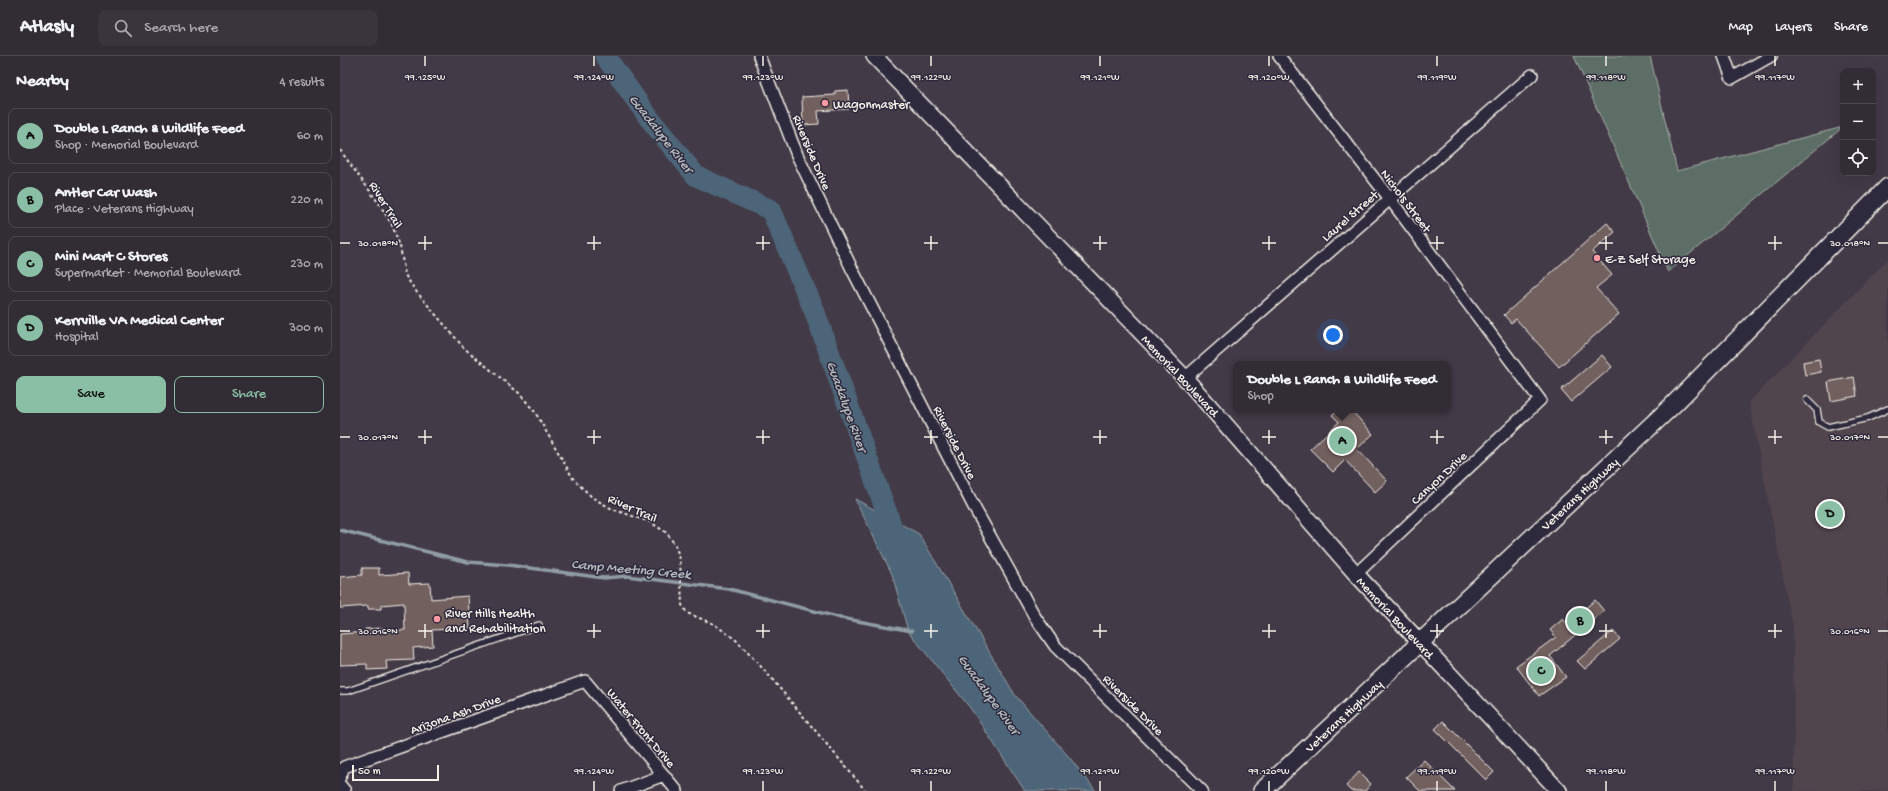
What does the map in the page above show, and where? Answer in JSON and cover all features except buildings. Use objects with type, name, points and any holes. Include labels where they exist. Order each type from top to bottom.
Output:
[{"type":"main road","name":"Memorial Boulevard","points":[[874,56],[1185,378],[1356,574],[1559,791]]},
{"type":"main road","name":"Veterans Highway","points":[[1262,791],[1673,405],[1888,187]]},
{"type":"street","name":"Riverside Drive","points":[[759,56],[797,155],[852,269],[975,509],[1035,617],[1055,646],[1202,791]]},
{"type":"street","name":"Nichols Street","points":[[1279,56],[1390,199],[1540,400]]},
{"type":"street","points":[[1724,56],[1732,78],[1771,56]]},
{"type":"street","name":"Laurel Street","points":[[1185,378],[1532,75]]},
{"type":"street","name":"Canyon Drive","points":[[1356,574],[1540,400]]},
{"type":"street","name":"Water Front Drive","points":[[585,681],[676,791]]},
{"type":"street","name":"Arizona Ash Drive","points":[[340,777],[344,767],[585,681]]},
{"type":"street","points":[[620,791],[664,775]]},
{"type":"street","points":[[340,785],[345,791]]},
{"type":"lane","points":[[1807,400],[1817,410],[1819,422],[1828,427],[1868,418],[1888,408]]},
{"type":"lane","points":[[340,691],[348,691],[539,625]]},
{"type":"path","name":"River Trail","points":[[340,150],[380,205],[392,225],[400,246],[408,279],[459,342],[483,365],[507,381],[536,412],[574,480],[593,498],[612,509],[650,522],[667,533],[675,545],[680,559],[682,605],[687,613],[714,624],[736,640],[766,672],[866,791]]},
{"type":"shaded area","points":[[1888,259],[1888,791],[1794,791],[1793,627],[1749,402]]},
{"type":"green space","points":[[1574,56],[1650,56],[1677,171],[1840,128],[1840,129],[1668,272]]},
{"type":"water","points":[[855,499],[919,534],[1015,695],[1069,757],[1096,791],[1025,791],[971,709],[908,631],[892,574]]},
{"type":"waterway","name":"Guadalupe River","points":[[605,56],[649,118],[696,176],[771,210],[814,310],[898,544]]},
{"type":"waterway","name":"Camp Meeting Creek","points":[[340,530],[468,562],[508,565],[604,578],[627,576],[729,589],[841,618],[912,631]]},
{"type":"place","name":"Wagonmaster","points":[[825,103]]},
{"type":"place","name":"E-Z Self Storage","points":[[1597,258]]},
{"type":"place","name":"Double L Ranch & Wildlife Feed","points":[[1342,441]]},
{"type":"place","name":"Kerrville VA Medical Center","points":[[1830,514]]},
{"type":"place","name":"River Hills Health and Rehabilitation","points":[[437,619]]},
{"type":"place","name":"Antler Car Wash","points":[[1580,621]]},
{"type":"place","name":"Mini Mart C Stores","points":[[1541,671]]}]
